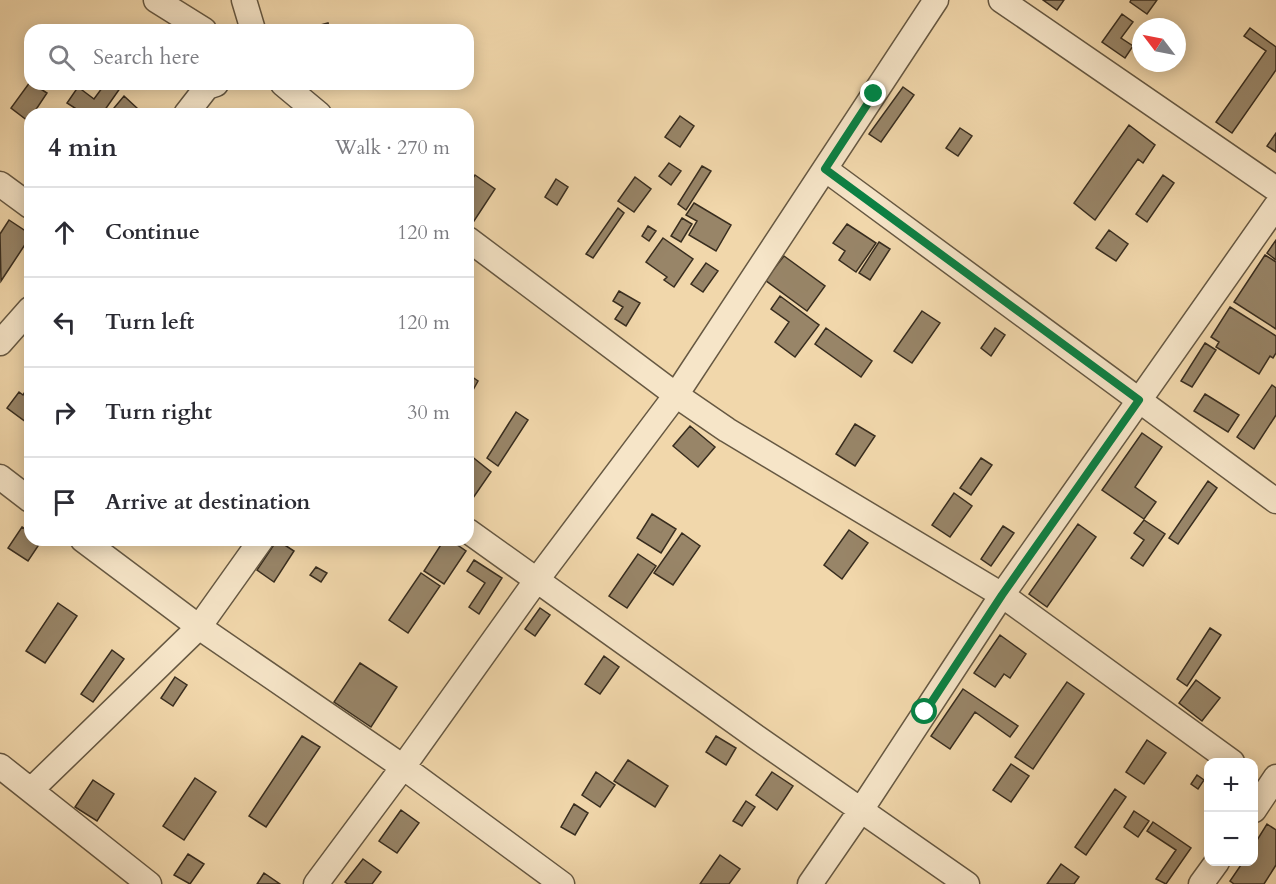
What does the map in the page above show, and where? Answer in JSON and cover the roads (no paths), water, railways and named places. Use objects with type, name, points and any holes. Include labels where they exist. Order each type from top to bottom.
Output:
[{"type":"street","points":[[156,0],[194,24]]},
{"type":"street","points":[[244,0],[251,24]]},
{"type":"street","points":[[316,884],[536,581],[676,395],[936,0]]},
{"type":"street","points":[[1001,0],[1276,189]]},
{"type":"street","points":[[191,108],[205,90]]},
{"type":"street","points":[[290,90],[312,108]]},
{"type":"street","points":[[825,169],[1276,501]]},
{"type":"street","points":[[0,184],[24,202]]},
{"type":"street","points":[[810,884],[1002,595],[1276,206]]},
{"type":"street","points":[[474,253],[727,430],[1002,595],[1226,758]]},
{"type":"street","points":[[0,343],[24,316]]},
{"type":"street","points":[[0,477],[24,495]]},
{"type":"street","points":[[474,535],[968,884]]},
{"type":"street","points":[[91,546],[199,627],[403,767],[562,884]]},
{"type":"street","points":[[31,790],[199,627],[257,546]]},
{"type":"street","points":[[0,766],[149,884]]},
{"type":"street","points":[[1258,803],[1268,785]]},
{"type":"street","points":[[1202,884],[1214,866]]}]
